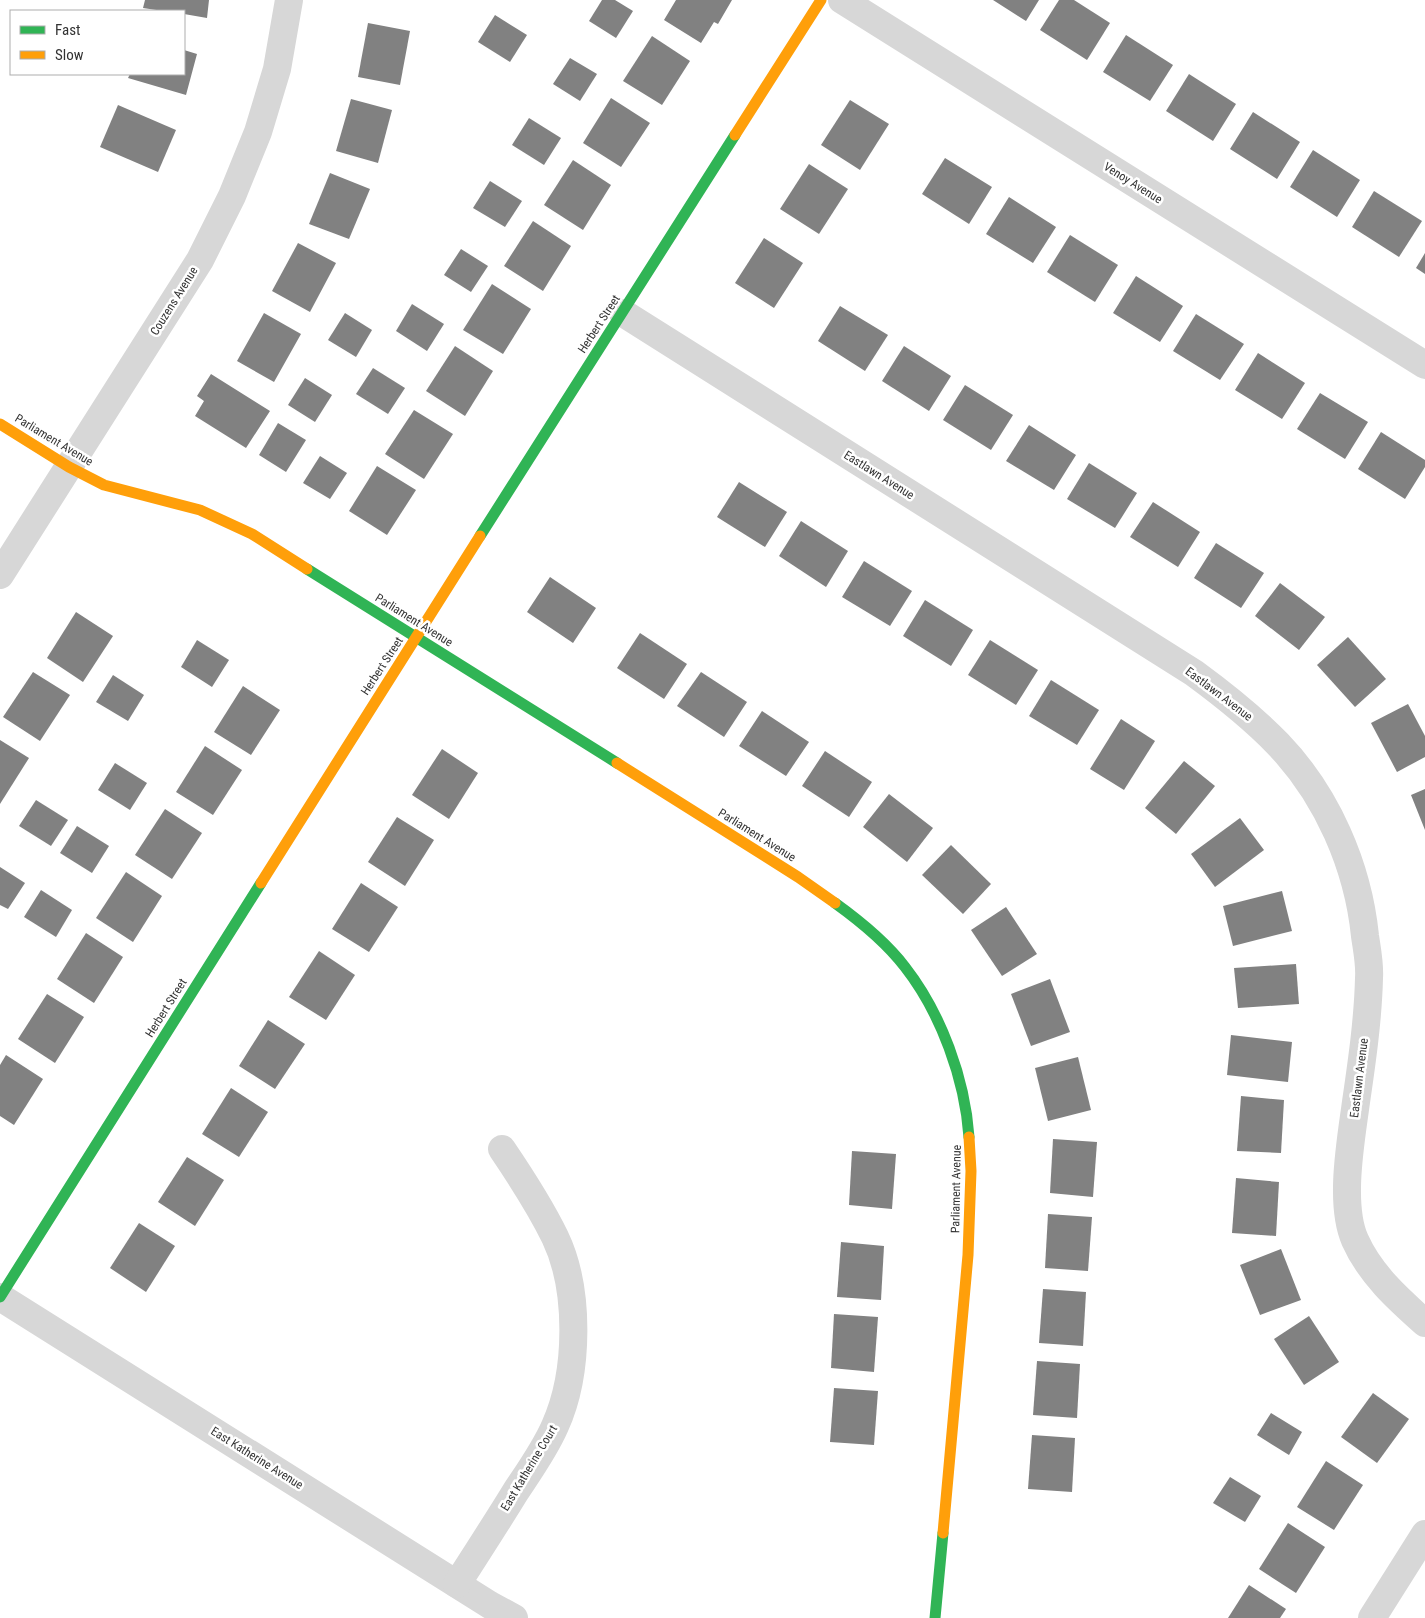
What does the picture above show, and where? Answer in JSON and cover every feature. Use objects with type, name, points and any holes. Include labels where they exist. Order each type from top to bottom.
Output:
[{"type":"street","name":"Couzens Avenue","points":[[0,575],[200,260],[232,196],[258,132],[277,69],[289,0]]},
{"type":"street","name":"Herbert Street","points":[[0,1297],[416,637],[821,0]]},
{"type":"street","name":"Venoy Avenue","points":[[842,0],[1425,365]]},
{"type":"street","name":"Eastlawn Avenue","points":[[623,313],[1194,673],[1251,718],[1279,745],[1306,778],[1327,812],[1341,842],[1354,878],[1363,917],[1370,976],[1363,1053],[1351,1146],[1348,1216],[1355,1239],[1371,1269],[1425,1323]]},
{"type":"street","name":"Parliament Avenue","points":[[0,424],[104,485],[200,510],[252,534],[798,877],[838,904],[870,931],[902,963],[924,995],[942,1027],[954,1059],[964,1096],[971,1140],[972,1179],[964,1297],[935,1618]]},
{"type":"street","name":"East Katherine Court","points":[[457,1584],[535,1462],[555,1425],[567,1388],[573,1345],[573,1306],[556,1238],[502,1149]]},
{"type":"street","name":"East Katherine Avenue","points":[[0,1297],[490,1605],[514,1618]]},
{"type":"street","points":[[1372,1618],[1425,1534]]},
{"type":"building","points":[[145,0],[209,0],[207,18],[185,14],[185,10],[143,8]]},
{"type":"building","points":[[602,0],[615,0],[633,11],[616,38],[589,21]]},
{"type":"building","points":[[676,0],[732,0],[718,24],[714,22],[701,43],[664,20]]},
{"type":"building","points":[[993,0],[1039,0],[1026,21]]},
{"type":"building","points":[[1059,0],[1074,0],[1110,23],[1087,60],[1040,30]]},
{"type":"building","points":[[495,15],[527,35],[510,62],[478,42]]},
{"type":"building","points":[[368,23],[410,31],[400,85],[358,77]]},
{"type":"building","points":[[1126,35],[1173,65],[1150,101],[1103,72]]},
{"type":"building","points":[[652,36],[690,61],[662,105],[623,81]]},
{"type":"building","points":[[185,50],[197,54],[186,95],[128,78],[130,75],[185,75]]},
{"type":"building","points":[[570,58],[597,74],[580,101],[553,84]]},
{"type":"building","points":[[1189,74],[1236,104],[1213,141],[1166,111]]},
{"type":"building","points":[[611,98],[650,123],[621,167],[583,143]]},
{"type":"building","points":[[351,99],[392,110],[378,163],[336,151]]},
{"type":"building","points":[[850,100],[889,124],[860,170],[821,145]]},
{"type":"building","points":[[118,105],[176,130],[158,172],[100,147]]},
{"type":"building","points":[[1253,112],[1300,142],[1277,179],[1230,149]]},
{"type":"building","points":[[529,118],[561,138],[544,165],[512,145]]},
{"type":"building","points":[[1313,150],[1360,180],[1337,217],[1290,187]]},
{"type":"building","points":[[945,158],[992,187],[969,224],[922,194]]},
{"type":"building","points":[[573,160],[611,185],[583,230],[544,205]]},
{"type":"building","points":[[809,164],[848,189],[819,234],[780,209]]},
{"type":"building","points":[[330,173],[370,189],[349,239],[309,224]]},
{"type":"building","points":[[490,181],[522,201],[505,227],[473,208]]},
{"type":"building","points":[[1374,191],[1422,221],[1399,257],[1352,227]]},
{"type":"building","points":[[1009,197],[1056,227],[1033,263],[986,234]]},
{"type":"building","points":[[533,221],[571,246],[543,291],[504,266]]},
{"type":"building","points":[[1070,235],[1118,265],[1095,302],[1047,272]]},
{"type":"building","points":[[764,238],[803,263],[774,308],[735,283]]},
{"type":"building","points":[[298,243],[336,263],[310,312],[272,291]]},
{"type":"building","points":[[461,249],[488,266],[471,292],[444,275]]},
{"type":"building","points":[[1425,253],[1425,274],[1416,268]]},
{"type":"building","points":[[1136,276],[1183,306],[1160,342],[1113,313]]},
{"type":"building","points":[[492,284],[531,309],[503,354],[463,330]]},
{"type":"building","points":[[412,304],[444,324],[427,351],[396,331]]},
{"type":"building","points":[[840,306],[888,335],[865,371],[818,341]]},
{"type":"building","points":[[264,313],[301,334],[274,382],[237,361]]},
{"type":"building","points":[[345,313],[372,330],[356,357],[328,340]]},
{"type":"building","points":[[1196,314],[1244,344],[1220,380],[1173,351]]},
{"type":"building","points":[[455,346],[493,371],[465,416],[426,391]]},
{"type":"building","points":[[904,346],[951,376],[929,411],[882,381]]},
{"type":"building","points":[[1258,353],[1305,383],[1282,419],[1235,390]]},
{"type":"building","points":[[373,368],[405,388],[388,414],[356,394]]},
{"type":"building","points":[[211,374],[270,411],[246,448],[195,416],[204,401],[197,396]]},
{"type":"building","points":[[305,378],[332,395],[315,422],[288,405]]},
{"type":"building","points":[[965,385],[1013,415],[991,450],[943,420]]},
{"type":"building","points":[[1320,393],[1368,422],[1345,459],[1297,429]]},
{"type":"building","points":[[414,410],[453,434],[424,479],[385,454]]},
{"type":"building","points":[[278,423],[306,440],[286,472],[259,455]]},
{"type":"building","points":[[1029,425],[1076,455],[1054,490],[1006,461]]},
{"type":"building","points":[[1381,432],[1425,460],[1425,467],[1405,499],[1358,469]]},
{"type":"building","points":[[320,456],[347,473],[330,499],[303,483]]},
{"type":"building","points":[[1089,463],[1137,493],[1115,528],[1067,499]]},
{"type":"building","points":[[377,466],[416,490],[387,535],[349,511]]},
{"type":"building","points":[[739,482],[787,512],[765,547],[717,517]]},
{"type":"building","points":[[1153,502],[1200,532],[1178,567],[1130,537]]},
{"type":"building","points":[[801,521],[848,551],[826,587],[779,556]]},
{"type":"building","points":[[1216,543],[1264,573],[1241,608],[1194,578]]},
{"type":"building","points":[[864,561],[912,591],[890,626],[842,597]]},
{"type":"building","points":[[550,577],[596,608],[573,643],[527,612]]},
{"type":"building","points":[[1280,583],[1325,617],[1299,650],[1255,616]]},
{"type":"building","points":[[925,600],[973,630],[951,666],[903,636]]},
{"type":"building","points":[[76,612],[113,636],[83,682],[47,658]]},
{"type":"building","points":[[640,633],[687,664],[664,699],[617,668]]},
{"type":"building","points":[[1348,637],[1386,679],[1355,707],[1317,665]]},
{"type":"building","points":[[197,640],[229,660],[212,687],[181,667]]},
{"type":"building","points":[[990,640],[1038,670],[1016,705],[968,675]]},
{"type":"building","points":[[33,672],[70,695],[40,741],[3,717]]},
{"type":"building","points":[[701,672],[747,702],[724,737],[677,706]]},
{"type":"building","points":[[113,675],[144,695],[128,721],[96,702]]},
{"type":"building","points":[[1051,680],[1099,710],[1077,745],[1029,716]]},
{"type":"building","points":[[243,686],[280,710],[251,755],[214,732]]},
{"type":"building","points":[[1408,704],[1425,736],[1425,757],[1397,772],[1371,723]]},
{"type":"building","points":[[762,711],[809,742],[786,776],[739,746]]},
{"type":"building","points":[[1121,719],[1155,741],[1124,790],[1090,769]]},
{"type":"building","points":[[0,740],[29,758],[0,804]]},
{"type":"building","points":[[205,746],[242,770],[213,815],[176,792]]},
{"type":"building","points":[[442,749],[478,773],[449,819],[412,795]]},
{"type":"building","points":[[825,751],[872,782],[849,817],[802,786]]},
{"type":"building","points":[[1184,761],[1215,786],[1176,834],[1145,808]]},
{"type":"building","points":[[115,763],[147,783],[130,810],[98,790]]},
{"type":"building","points":[[1425,789],[1425,830],[1411,795]]},
{"type":"building","points":[[889,794],[933,828],[907,862],[863,827]]},
{"type":"building","points":[[36,800],[68,820],[51,846],[19,826]]},
{"type":"building","points":[[165,809],[202,833],[172,879],[135,855]]},
{"type":"building","points":[[397,817],[434,840],[405,886],[368,862]]},
{"type":"building","points":[[1240,818],[1264,850],[1215,887],[1191,854]]},
{"type":"building","points":[[77,826],[109,846],[92,873],[60,853]]},
{"type":"building","points":[[951,845],[991,884],[963,914],[922,875]]},
{"type":"building","points":[[0,867],[25,883],[8,909],[0,905]]},
{"type":"building","points":[[126,872],[162,896],[133,942],[96,918]]},
{"type":"building","points":[[361,883],[398,907],[369,952],[332,929]]},
{"type":"building","points":[[41,890],[72,910],[56,937],[24,917]]},
{"type":"building","points":[[1282,891],[1292,931],[1233,946],[1223,906]]},
{"type":"building","points":[[1006,907],[1037,954],[1002,976],[971,930]]},
{"type":"building","points":[[86,933],[123,957],[94,1003],[57,979]]},
{"type":"building","points":[[319,951],[355,975],[326,1020],[289,997]]},
{"type":"building","points":[[1296,964],[1299,1004],[1238,1008],[1234,968]]},
{"type":"building","points":[[1050,979],[1070,1032],[1031,1046],[1011,994]]},
{"type":"building","points":[[47,994],[84,1017],[55,1063],[18,1039]]},
{"type":"building","points":[[268,1020],[305,1044],[275,1089],[239,1066]]},
{"type":"building","points":[[1231,1035],[1292,1042],[1288,1082],[1227,1075]]},
{"type":"building","points":[[6,1055],[43,1079],[14,1125],[0,1116],[0,1065]]},
{"type":"building","points":[[1078,1057],[1091,1110],[1048,1121],[1035,1068]]},
{"type":"building","points":[[231,1088],[268,1112],[239,1157],[202,1134]]},
{"type":"building","points":[[1241,1096],[1284,1100],[1281,1153],[1237,1151]]},
{"type":"building","points":[[1053,1139],[1097,1142],[1093,1197],[1050,1193]]},
{"type":"building","points":[[852,1151],[896,1154],[892,1209],[849,1205]]},
{"type":"building","points":[[187,1157],[224,1180],[195,1226],[158,1202]]},
{"type":"building","points":[[1236,1178],[1279,1182],[1276,1236],[1232,1233]]},
{"type":"building","points":[[1048,1214],[1092,1217],[1088,1271],[1045,1268]]},
{"type":"building","points":[[139,1223],[175,1246],[146,1292],[110,1268]]},
{"type":"building","points":[[841,1242],[884,1246],[881,1300],[837,1297]]},
{"type":"building","points":[[1281,1249],[1301,1300],[1260,1315],[1240,1265]]},
{"type":"building","points":[[1043,1289],[1086,1292],[1083,1346],[1039,1343]]},
{"type":"building","points":[[834,1314],[878,1317],[874,1372],[831,1368]]},
{"type":"building","points":[[1309,1316],[1339,1362],[1304,1385],[1274,1339]]},
{"type":"building","points":[[1037,1361],[1080,1364],[1077,1418],[1033,1415]]},
{"type":"building","points":[[834,1388],[878,1391],[874,1445],[830,1442]]},
{"type":"building","points":[[1373,1393],[1409,1419],[1377,1463],[1341,1437]]},
{"type":"building","points":[[1271,1413],[1302,1432],[1289,1455],[1257,1435]]},
{"type":"building","points":[[1032,1435],[1075,1438],[1072,1492],[1028,1489]]},
{"type":"building","points":[[1326,1461],[1363,1485],[1334,1530],[1297,1507]]},
{"type":"building","points":[[1230,1477],[1261,1496],[1245,1522],[1213,1503]]},
{"type":"building","points":[[1288,1523],[1325,1547],[1296,1593],[1259,1569]]},
{"type":"building","points":[[1249,1585],[1286,1609],[1280,1618],[1228,1618]]},
{"type":"traffic: fast","points":[[480,536],[735,135]]},
{"type":"traffic: fast","points":[[307,569],[617,763]]},
{"type":"traffic: fast","points":[[0,1297],[261,883]]},
{"type":"traffic: fast","points":[[835,903],[890,949],[918,985],[930,1005],[949,1048],[956,1070],[967,1115],[969,1137]]},
{"type":"traffic: fast","points":[[935,1618],[943,1533]]},
{"type":"traffic: slow","points":[[735,135],[821,0]]},
{"type":"traffic: slow","points":[[0,424],[69,467],[104,485],[200,510],[252,534],[307,569]]},
{"type":"traffic: slow","points":[[261,883],[480,536]]},
{"type":"traffic: slow","points":[[617,763],[798,877],[835,903]]},
{"type":"traffic: slow","points":[[943,1533],[968,1255],[971,1171],[969,1137]]}]
